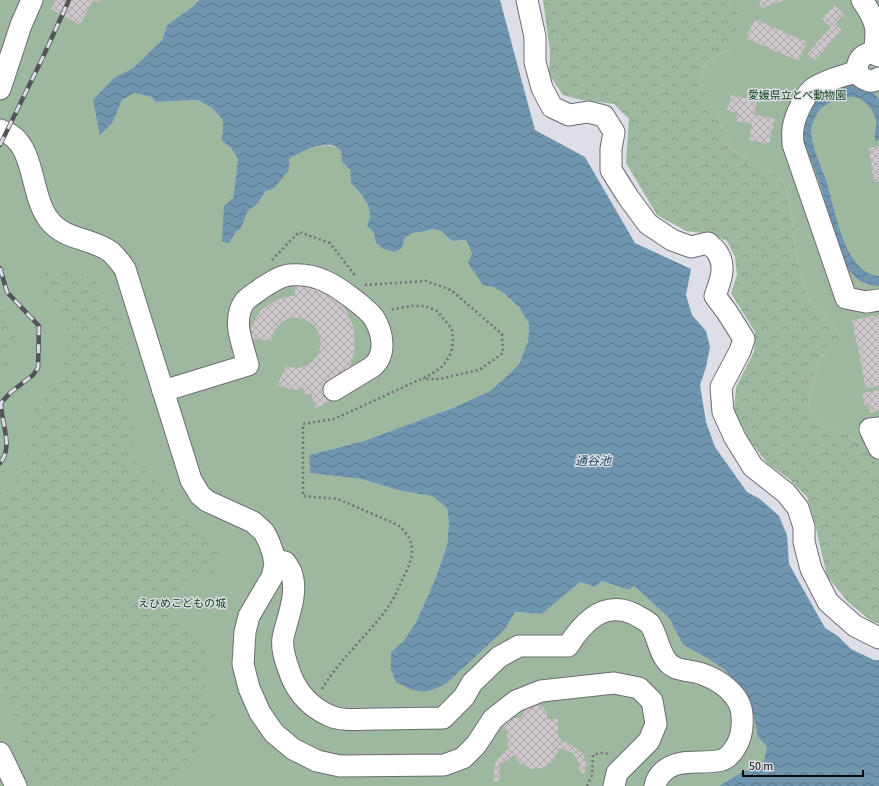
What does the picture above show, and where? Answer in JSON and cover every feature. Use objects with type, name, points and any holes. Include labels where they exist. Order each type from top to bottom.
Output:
[{"type":"lane","points":[[0,89],[21,25],[32,0]]},
{"type":"lane","points":[[527,0],[534,37],[535,62],[542,88],[552,107],[569,115],[588,112],[604,116],[614,132],[611,150],[611,170],[628,197],[648,224],[672,240],[691,247],[708,243],[717,252],[723,266],[715,296],[744,339],[740,351],[721,387],[723,412],[735,438],[754,467],[786,493],[798,508],[804,527],[804,542],[811,569],[828,602],[855,626],[879,638]]},
{"type":"lane","points":[[862,0],[876,23],[876,55],[867,54],[863,56],[858,64],[858,71],[861,77],[868,81],[879,78]]},
{"type":"lane","points":[[858,71],[824,82],[812,88],[799,109],[795,120],[792,129],[793,144],[846,298],[866,302],[879,300]]},
{"type":"lane","points":[[0,130],[11,135],[19,142],[27,156],[42,211],[50,222],[58,229],[100,246],[110,252],[125,268],[191,480],[198,491],[207,501],[253,522],[264,532],[269,542],[275,565],[272,577],[249,616],[245,632],[243,664],[249,688],[260,713],[274,733],[293,749],[317,761],[340,766],[444,765],[463,758],[476,745],[493,719],[516,701],[541,691],[614,683],[639,688],[652,702],[656,724],[649,741],[617,773],[614,786]]},
{"type":"lane","points":[[163,391],[248,365],[238,328],[238,319],[241,309],[246,301],[254,294],[279,278],[289,275],[302,275],[326,281],[368,311],[374,318],[381,338],[382,349],[377,363],[372,368],[334,390]]},
{"type":"lane","points":[[879,428],[870,430],[879,448]]},
{"type":"lane","points":[[274,560],[285,562],[292,573],[294,592],[282,642],[285,659],[293,679],[301,694],[314,706],[328,715],[344,719],[443,718],[464,696],[472,683],[499,658],[519,646],[568,646],[576,633],[588,620],[612,609],[626,610],[649,624],[667,661],[675,668],[702,674],[716,680],[733,694],[741,705],[741,733],[738,744],[732,754],[723,760],[670,765],[662,772],[656,781],[656,786]]},
{"type":"lane","points":[[0,753],[16,786]]},
{"type":"path","points":[[269,262],[299,232],[330,242],[357,279]]},
{"type":"path","points":[[361,285],[426,281],[451,290],[502,334],[503,353],[479,370],[439,379],[420,380]]},
{"type":"path","points":[[321,711],[319,698],[326,682],[386,609],[397,593],[412,552],[410,541],[406,532],[398,525],[338,499],[303,496],[303,424],[334,419],[420,380],[443,366],[451,353],[453,341],[452,329],[437,311],[425,306],[411,306],[388,310],[374,318]]},
{"type":"green space","name":"えひめこどもの城","points":[[0,0],[199,0],[192,7],[167,25],[162,40],[133,68],[115,77],[113,122],[122,100],[134,93],[151,97],[156,102],[197,100],[212,108],[224,120],[221,140],[231,148],[238,159],[233,198],[235,233],[241,228],[248,211],[257,204],[289,159],[298,152],[314,147],[326,145],[337,147],[342,153],[342,162],[350,170],[351,183],[368,205],[370,216],[367,226],[374,233],[377,243],[402,248],[405,238],[413,233],[432,229],[441,231],[452,241],[466,240],[472,254],[495,287],[519,307],[529,324],[528,341],[519,364],[490,391],[455,407],[364,441],[309,455],[310,473],[361,479],[401,491],[432,496],[447,508],[449,522],[447,545],[435,580],[415,624],[403,643],[391,652],[505,629],[515,612],[542,614],[580,582],[595,587],[602,581],[629,590],[634,586],[669,618],[683,645],[707,658],[726,671],[751,705],[758,737],[767,747],[763,764],[742,772],[719,786],[0,786]]},
{"type":"green space","points":[[543,0],[722,0],[737,12],[737,32],[732,47],[706,62],[700,82],[709,98],[731,149],[761,168],[776,174],[786,187],[791,210],[796,258],[809,300],[841,336],[819,359],[808,403],[814,416],[830,429],[850,436],[867,450],[879,466],[879,624],[871,621],[848,602],[827,576],[807,497],[788,478],[768,464],[750,441],[734,412],[736,387],[754,352],[755,332],[731,293],[737,275],[735,257],[727,241],[711,234],[686,231],[657,215],[626,163],[629,119],[614,104],[581,100],[563,95],[549,74],[550,52]]},
{"type":"green space","name":"愛媛県立とべ動物園","points":[[722,0],[879,0],[879,466],[867,450],[850,436],[830,429],[814,416],[808,403],[819,359],[841,336],[809,300],[796,258],[791,210],[786,187],[776,174],[761,168],[731,149],[709,98],[700,82],[706,62],[732,47],[737,12]]},
{"type":"green space","points":[[63,265],[93,278],[116,311],[131,392],[134,461],[170,494],[190,523],[221,541],[223,557],[212,575],[181,580],[174,611],[206,649],[205,687],[217,721],[173,781],[179,786],[44,786],[29,758],[3,684],[0,667],[0,496],[14,484],[25,465],[31,439],[29,415],[48,395],[60,375],[64,364],[67,328],[57,304],[43,291],[45,271]]},
{"type":"green space","points":[[0,305],[17,328],[7,367],[0,375]]},
{"type":"water","name":"通谷池","points":[[199,0],[500,0],[535,130],[585,157],[635,243],[691,269],[686,295],[692,315],[706,331],[710,347],[706,367],[700,385],[706,422],[715,447],[747,492],[760,499],[779,516],[787,535],[789,564],[825,628],[838,636],[851,649],[874,660],[879,660],[879,786],[719,786],[742,772],[763,764],[767,747],[758,737],[751,705],[726,671],[707,658],[683,645],[669,618],[634,586],[629,590],[602,581],[595,587],[580,582],[542,614],[515,612],[505,629],[447,683],[433,690],[422,692],[410,689],[396,682],[391,669],[391,652],[403,642],[415,624],[435,580],[447,545],[449,522],[447,508],[432,496],[401,491],[361,479],[310,473],[309,455],[364,441],[455,407],[490,391],[519,364],[528,341],[529,324],[519,307],[503,293],[494,287],[483,285],[468,263],[472,254],[466,240],[452,241],[441,231],[432,229],[413,233],[405,238],[402,248],[395,252],[384,249],[376,243],[374,233],[367,226],[370,216],[368,205],[351,183],[350,170],[342,162],[341,152],[337,147],[331,145],[316,146],[289,159],[289,170],[274,188],[266,191],[257,204],[248,211],[241,228],[235,233],[229,243],[222,242],[224,206],[233,198],[238,159],[231,148],[221,140],[223,120],[212,108],[197,100],[156,102],[151,97],[134,93],[122,100],[113,122],[100,135],[93,100],[115,77],[133,68],[162,40],[167,25],[192,7]]},
{"type":"water","points":[[851,85],[870,90],[879,99],[879,140],[875,141],[876,121],[872,111],[863,101],[850,97],[836,100],[820,109],[812,125],[811,131],[813,145],[826,180],[845,244],[851,256],[859,266],[868,273],[879,276],[879,286],[870,285],[859,280],[846,265],[842,257],[805,143],[804,127],[806,118],[815,101],[830,91]]},
{"type":"building","points":[[56,0],[93,0],[80,25],[51,9]]},
{"type":"building","points":[[93,0],[100,0],[98,3]]},
{"type":"building","points":[[759,0],[784,0],[761,8]]},
{"type":"building","points":[[834,5],[844,14],[835,24],[842,30],[815,60],[807,54],[831,27],[822,19]]},
{"type":"building","points":[[755,19],[807,42],[798,61],[746,38]]},
{"type":"building","points":[[731,95],[757,101],[754,114],[775,119],[769,144],[749,140],[752,124],[736,121],[738,113],[727,110]]},
{"type":"building","points":[[879,146],[879,182],[874,182],[869,148]]},
{"type":"building","points":[[295,281],[333,294],[346,310],[354,328],[355,348],[350,368],[336,398],[316,408],[311,393],[305,395],[304,388],[295,390],[277,386],[286,366],[297,368],[305,366],[312,362],[317,356],[321,340],[314,325],[306,320],[290,318],[282,322],[276,328],[272,335],[271,341],[248,338],[253,323],[261,310],[274,301],[288,296],[295,296]]},
{"type":"building","points":[[879,315],[879,386],[866,389],[852,320]]},
{"type":"building","points":[[879,390],[879,411],[870,413],[868,405],[865,406],[862,393]]},
{"type":"building","points":[[535,704],[542,706],[547,712],[547,719],[558,719],[558,738],[561,738],[561,742],[567,742],[576,748],[583,755],[586,762],[585,773],[579,773],[580,766],[573,753],[559,748],[551,763],[544,768],[531,769],[519,763],[514,755],[501,764],[499,767],[500,781],[494,781],[494,767],[496,761],[508,749],[507,730],[503,730],[503,718],[521,718],[528,705]]},
{"type":"railway","points":[[0,145],[69,0]]},
{"type":"railway","points":[[0,268],[7,292],[39,326],[38,368],[33,375],[11,392],[1,403],[6,434],[6,450],[0,463]]}]
